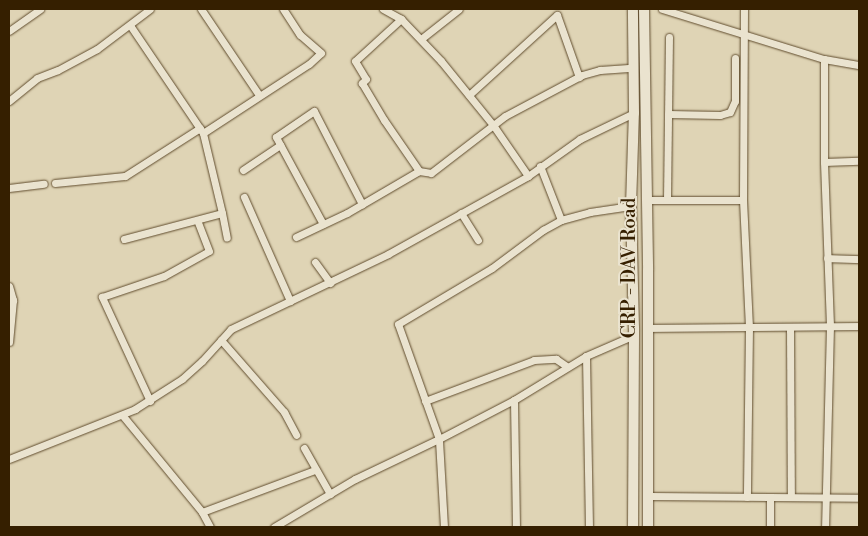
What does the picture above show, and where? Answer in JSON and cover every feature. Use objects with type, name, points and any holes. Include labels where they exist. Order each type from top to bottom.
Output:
[{"type":"street","points":[[9,31],[40,9]]},
{"type":"street","points":[[9,101],[37,78],[58,70],[98,49],[149,9]]},
{"type":"street","points":[[200,9],[259,95]]},
{"type":"street","points":[[56,183],[125,176],[202,131],[309,64],[322,53],[300,35],[284,9]]},
{"type":"street","points":[[383,9],[398,18],[420,39],[469,95],[493,125],[528,176]]},
{"type":"street","points":[[400,9],[398,18],[354,61],[366,79],[362,83],[384,120],[420,171]]},
{"type":"street","points":[[420,39],[459,9]]},
{"type":"street","name":"CRP - DAV Road","points":[[633,9],[632,68],[634,113],[631,206],[634,335],[633,527]]},
{"type":"street","name":"CRP - DAV Road","points":[[644,9],[648,200],[648,527]]},
{"type":"street","points":[[662,9],[824,59],[859,65]]},
{"type":"street","points":[[744,9],[744,200],[749,327],[746,497]]},
{"type":"street","points":[[469,95],[557,15],[579,77]]},
{"type":"street","points":[[130,25],[202,131],[228,238]]},
{"type":"street","points":[[667,200],[669,37]]},
{"type":"street","points":[[668,114],[720,115],[730,112],[735,101],[735,58]]},
{"type":"street","points":[[824,59],[824,162],[830,326],[826,527]]},
{"type":"street","points":[[296,237],[362,204],[420,171],[431,173],[505,116],[579,77],[600,70],[632,68]]},
{"type":"street","points":[[323,224],[276,137],[314,111],[362,204]]},
{"type":"street","points":[[9,459],[123,416],[150,401],[182,379],[232,329],[330,283],[461,213],[528,176],[580,139],[634,113]]},
{"type":"street","points":[[243,170],[280,144]]},
{"type":"street","points":[[824,162],[859,161]]},
{"type":"street","points":[[540,166],[561,220]]},
{"type":"street","points":[[9,188],[44,184]]},
{"type":"street","points":[[244,197],[290,302]]},
{"type":"street","points":[[648,200],[744,200]]},
{"type":"street","points":[[444,527],[439,439],[398,324],[492,268],[543,230],[561,220],[590,212],[631,206]]},
{"type":"street","points":[[124,239],[222,213]]},
{"type":"street","points":[[461,213],[478,240]]},
{"type":"street","points":[[150,401],[102,297],[164,276],[209,251],[197,220]]},
{"type":"street","points":[[632,257],[648,257]]},
{"type":"street","points":[[827,258],[859,259]]},
{"type":"street","points":[[315,262],[330,283]]},
{"type":"street","points":[[9,286],[13,300],[9,342]]},
{"type":"street","points":[[647,328],[859,326]]},
{"type":"street","points":[[790,327],[791,497]]},
{"type":"street","points":[[274,527],[355,479],[439,439],[514,400],[586,356],[634,335]]},
{"type":"street","points":[[220,340],[284,412],[296,435]]},
{"type":"street","points":[[586,356],[590,527]]},
{"type":"street","points":[[425,401],[534,360],[556,359],[568,367]]},
{"type":"street","points":[[514,400],[516,527]]},
{"type":"street","points":[[123,416],[202,512],[210,527]]},
{"type":"street","points":[[304,448],[330,494]]},
{"type":"street","points":[[202,512],[315,470]]},
{"type":"street","points":[[649,496],[859,498]]},
{"type":"street","points":[[770,497],[770,527]]}]
